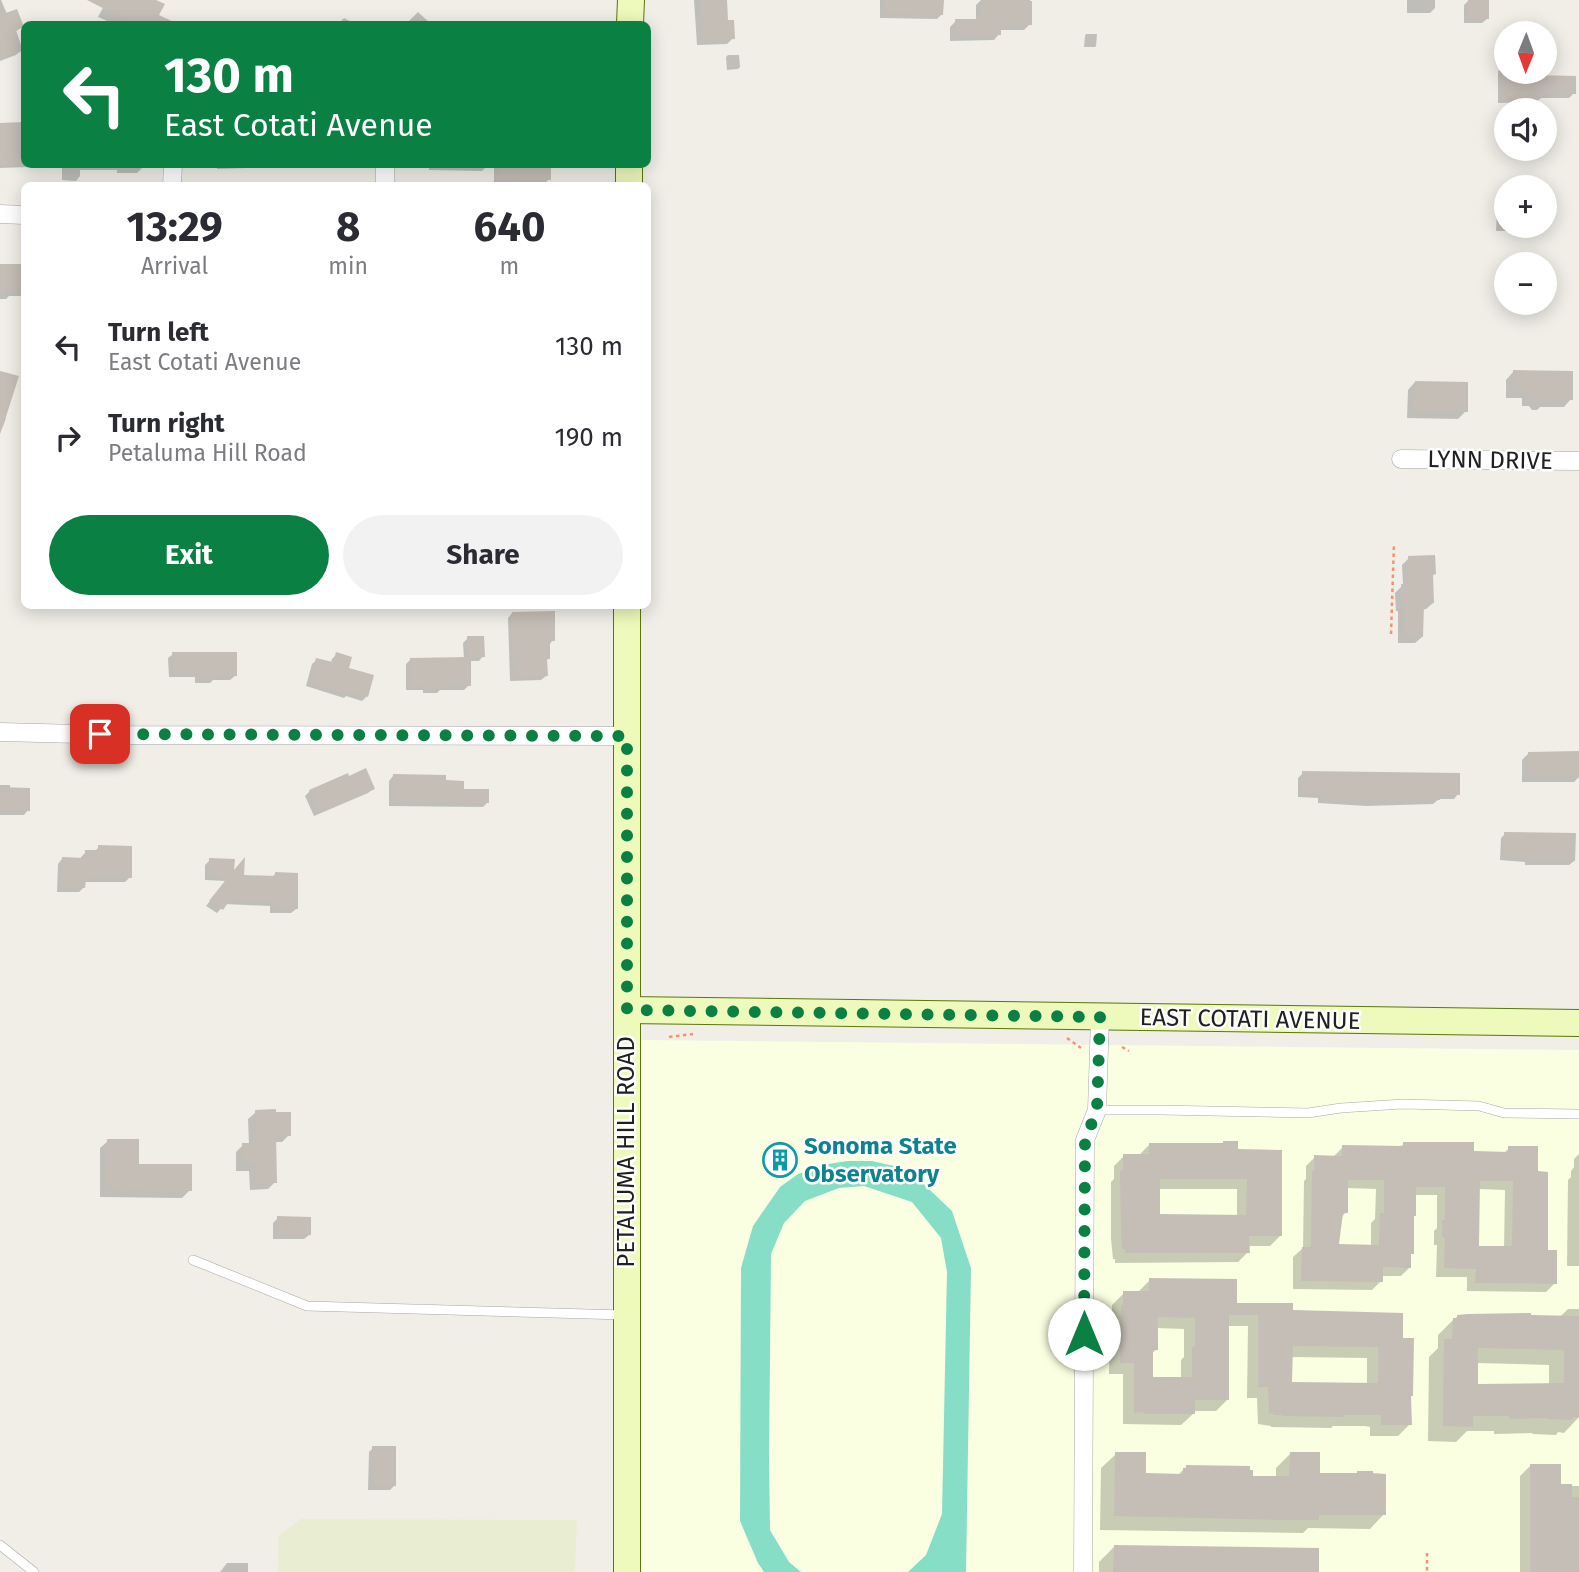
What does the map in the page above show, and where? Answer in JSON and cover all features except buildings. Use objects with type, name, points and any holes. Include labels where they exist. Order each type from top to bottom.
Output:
[{"type":"main road","points":[[631,0],[631,21]]},
{"type":"main road","name":"PETALUMA HILL ROAD","points":[[626,1572],[627,609]]},
{"type":"main road","name":"EAST COTATI AVENUE","points":[[627,1010],[1579,1023]]},
{"type":"street","points":[[0,214],[21,215]]},
{"type":"street","name":"LYNN DRIVE","points":[[1401,459],[1579,461]]},
{"type":"street","points":[[0,732],[119,735],[627,736]]},
{"type":"street","points":[[1083,1572],[1085,1140],[1097,1110],[1100,1017]]},
{"type":"lane","points":[[1097,1110],[1308,1113],[1403,1104],[1479,1106],[1504,1113],[1579,1114]]},
{"type":"lane","points":[[193,1260],[307,1307],[626,1315]]},
{"type":"lane","points":[[0,1545],[34,1572]]},
{"type":"path","points":[[1391,634],[1394,543]]},
{"type":"path","points":[[1122,1047],[1129,1051]]},
{"type":"path","points":[[1427,1553],[1427,1572]]},
{"type":"shaded area","points":[[641,1040],[1579,1050],[1579,1572],[637,1572]]},
{"type":"shaded area","points":[[301,1519],[577,1520],[575,1572],[278,1572],[279,1535]]},
{"type":"green space","points":[[872,1161],[913,1174],[952,1211],[971,1268],[966,1572],[908,1572],[926,1555],[942,1514],[947,1272],[941,1238],[912,1202],[864,1186],[839,1188],[805,1201],[784,1223],[771,1254],[770,1530],[789,1562],[801,1572],[764,1572],[740,1521],[741,1268],[753,1226],[780,1187],[798,1174],[822,1165]]},
{"type":"place","name":"Sonoma State Observatory","points":[[780,1160]]},
{"type":"route","points":[[100,734],[627,736],[627,1010],[1100,1017],[1097,1110],[1085,1140],[1084,1334]]}]
